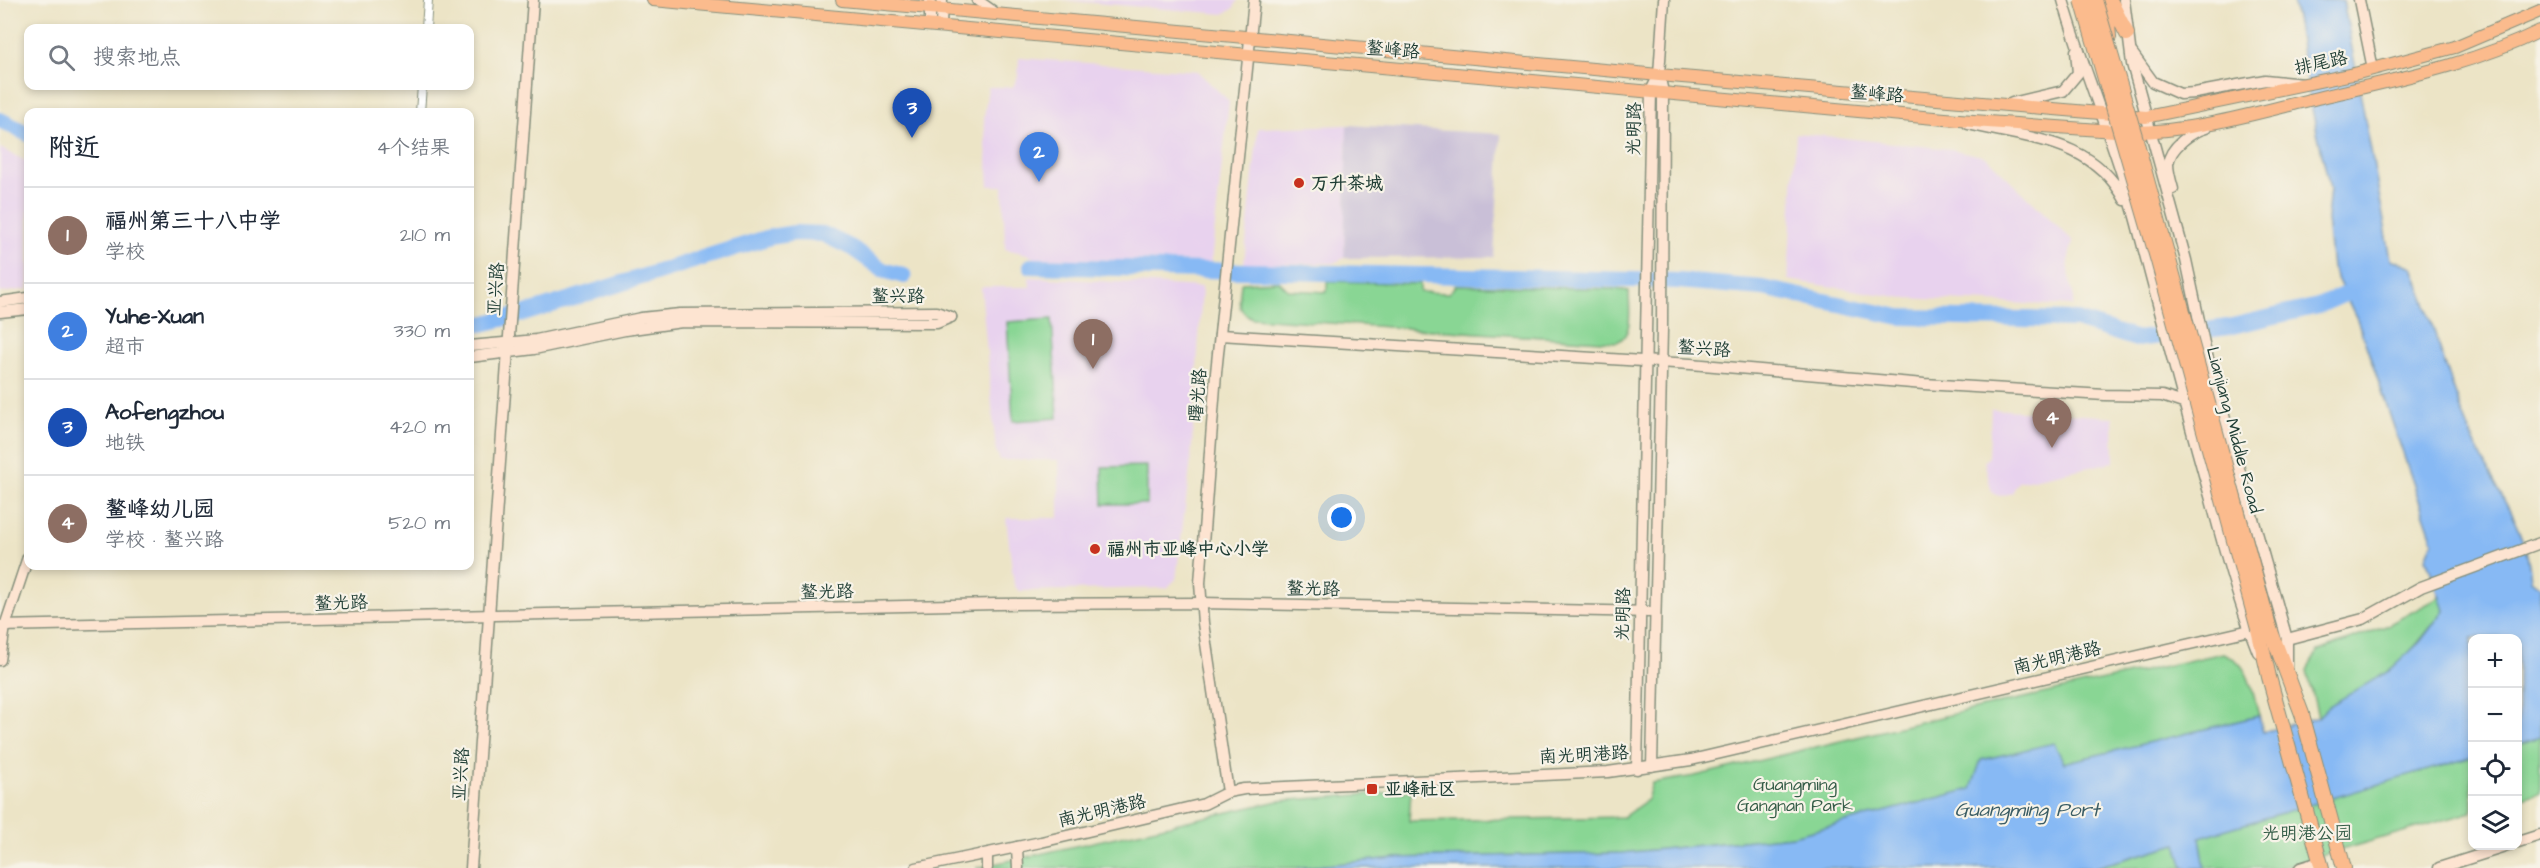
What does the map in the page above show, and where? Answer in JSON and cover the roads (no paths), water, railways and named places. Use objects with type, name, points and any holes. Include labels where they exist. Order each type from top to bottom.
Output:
[{"type":"highway","name":"Lianjiang Middle Road","points":[[2082,0],[2158,261],[2259,628],[2287,673],[2302,714],[2344,868]]},
{"type":"highway","name":"Lianjiang Middle Road","points":[[2095,0],[2138,147],[2259,628],[2269,677],[2321,865]]},
{"type":"highway","points":[[2108,0],[2112,60]]},
{"type":"highway","points":[[2108,0],[2127,34]]},
{"type":"main road","name":"鳌峰路","points":[[653,0],[1945,119],[2129,132]]},
{"type":"main road","name":"鳌峰路","points":[[842,0],[936,4],[998,14],[1251,38],[2101,112]]},
{"type":"main road","name":"排尾路","points":[[2101,112],[2146,117],[2307,85],[2455,47],[2540,11]]},
{"type":"main road","name":"排尾路","points":[[2129,132],[2150,132],[2262,112],[2442,69],[2540,32]]},
{"type":"street","points":[[426,24],[428,0]]},
{"type":"street","name":"亚兴路","points":[[471,868],[533,0]]},
{"type":"street","points":[[977,0],[998,14]]},
{"type":"street","name":"曙光路","points":[[1228,792],[1201,603],[1202,560],[1220,335],[1254,0]]},
{"type":"street","points":[[1659,75],[1664,0]]},
{"type":"street","points":[[2063,0],[2075,42],[2109,131],[2136,221],[2183,403],[2259,628]]},
{"type":"street","points":[[2124,0],[2132,64],[2186,260],[2205,348],[2287,639],[2287,673]]},
{"type":"street","points":[[2360,0],[2373,69]]},
{"type":"street","points":[[936,4],[936,25]]},
{"type":"street","points":[[2008,104],[2063,91],[2078,73],[2075,42]]},
{"type":"street","points":[[2130,50],[2149,78],[2161,87],[2180,94],[2265,80],[2288,80],[2307,85]]},
{"type":"street","points":[[2088,72],[2097,78],[2111,80],[2123,75],[2132,64]]},
{"type":"street","name":"光明路","points":[[1637,769],[1647,267],[1659,75]]},
{"type":"street","points":[[420,108],[422,90]]},
{"type":"street","name":"光明路","points":[[1652,766],[1662,294],[1657,92]]},
{"type":"street","points":[[2186,260],[2183,230],[2168,165],[2172,155],[2187,137],[2199,129],[2262,112]]},
{"type":"street","points":[[1945,119],[2073,149],[2109,174],[2136,221]]},
{"type":"street","points":[[0,302],[24,299]]},
{"type":"street","points":[[0,312],[24,309]]},
{"type":"street","name":"鳌兴路","points":[[474,346],[508,343],[536,340],[641,318],[680,314],[936,312],[951,317],[937,323],[682,322],[625,330],[508,343],[474,356]]},
{"type":"street","name":"鳌兴路","points":[[1220,335],[1660,363],[1924,384],[2105,395],[2162,396],[2183,403]]},
{"type":"street","points":[[2287,639],[2363,619],[2434,582],[2540,543]]},
{"type":"street","points":[[0,660],[3,626],[24,568]]},
{"type":"street","name":"鳌光路","points":[[3,626],[997,604],[1201,603],[1654,612]]},
{"type":"street","name":"南光明港路","points":[[916,868],[1204,804],[1228,792],[1244,789],[1637,769],[1745,748],[2259,628]]},
{"type":"street","points":[[2522,841],[2540,835]]},
{"type":"street","points":[[1017,847],[1018,868]]},
{"type":"street","points":[[2439,868],[2495,850]]},
{"type":"street","points":[[987,854],[987,868]]},
{"type":"street","points":[[2300,868],[2321,865]]},
{"type":"water","name":"Guangming Port","points":[[2293,0],[2343,0],[2391,259],[2413,267],[2462,412],[2523,541],[2531,580],[2540,587],[2540,737],[2522,743],[2522,634],[2468,634],[2468,758],[2200,837],[2205,868],[2184,868],[2177,844],[2093,868],[1297,868],[1395,858],[1622,853],[1793,836],[1971,789],[1981,760],[2054,743],[2064,763],[2259,716],[2263,732],[2318,717],[2329,706],[2389,671],[2420,642],[2444,610],[2426,558],[2433,541],[2357,319],[2332,268],[2327,219],[2330,189],[2310,100]]},
{"type":"waterway","points":[[0,120],[24,132]]},
{"type":"waterway","points":[[474,323],[482,324],[526,313],[770,237],[795,233],[823,234],[852,248],[883,270],[904,276]]},
{"type":"waterway","points":[[1031,266],[1678,281],[1763,288],[1900,317],[2077,320],[2137,339],[2228,327],[2318,306],[2363,286]]},
{"type":"place","name":"Aofengzhou","points":[[912,138]]},
{"type":"place","name":"Yuhe-Xuan","points":[[1039,182]]},
{"type":"place","name":"万升茶城","points":[[1299,183]]},
{"type":"place","name":"福州第三十八中学","points":[[1093,369]]},
{"type":"place","name":"鳌峰幼儿园","points":[[2052,448]]},
{"type":"place","name":"福州市亚峰中心小学","points":[[1095,549]]},
{"type":"place","name":"亚峰社区","points":[[1372,789]]},
{"type":"park label","name":"Guangming Gangnan Park","points":[[1795,794]]},
{"type":"park label","name":"光明港公园","points":[[2307,833]]}]
